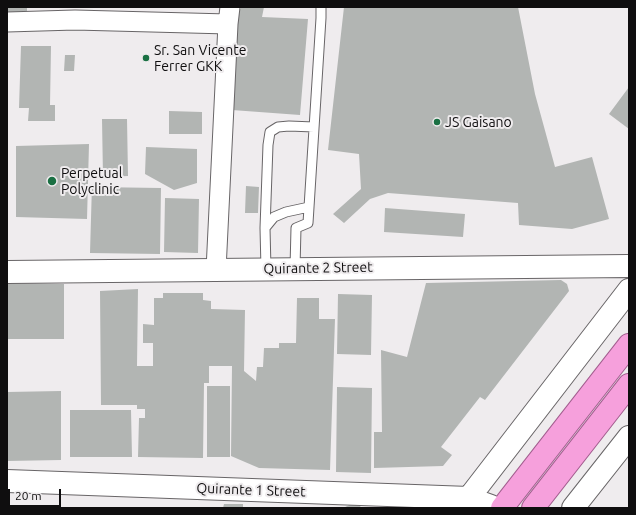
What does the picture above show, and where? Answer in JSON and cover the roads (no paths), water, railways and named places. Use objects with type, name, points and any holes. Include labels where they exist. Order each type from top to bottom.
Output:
[{"type":"highway","points":[[495,505],[629,345]]},
{"type":"highway","points":[[533,508],[629,385]]},
{"type":"street","points":[[7,22],[229,16],[216,270]]},
{"type":"street","name":"Quirante 2 Street","points":[[7,272],[295,268],[629,266]]},
{"type":"street","points":[[465,503],[629,290]]},
{"type":"street","points":[[573,508],[629,437]]},
{"type":"street","name":"Quirante 1 Street","points":[[7,481],[495,505]]},
{"type":"lane","points":[[295,268],[296,228],[308,223],[321,7]]},
{"type":"lane","points":[[266,269],[268,145],[270,132],[278,127],[314,127]]},
{"type":"lane","points":[[266,228],[274,217],[286,212],[309,207]]},
{"type":"place","name":"Sr. San Vicente Ferrer GKK","points":[[146,58]]},
{"type":"place","name":"JS Gaisano","points":[[437,122]]},
{"type":"place","name":"Perpetual Polyclinic","points":[[52,181]]}]
